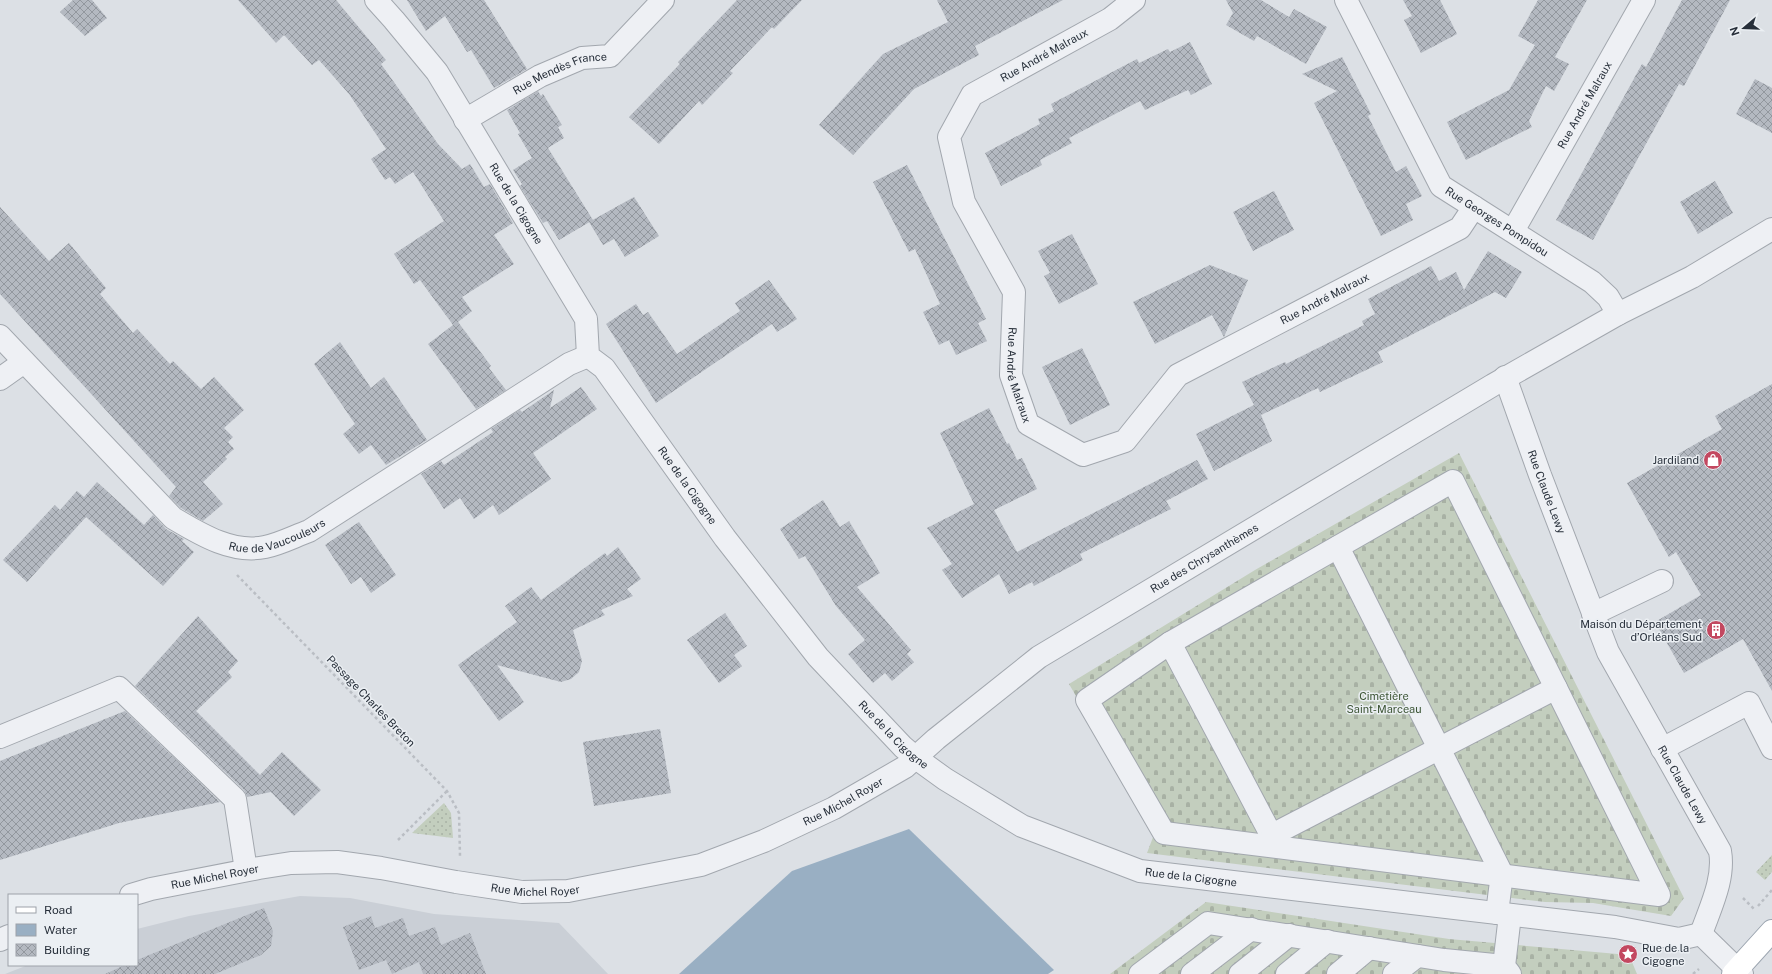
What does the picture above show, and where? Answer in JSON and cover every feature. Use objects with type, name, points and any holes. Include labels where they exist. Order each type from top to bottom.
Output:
[{"type":"main road","points":[[1738,972],[1766,923]]},
{"type":"street","name":"Rue de la Cigogne","points":[[376,0],[437,72],[586,320],[588,356],[604,368],[725,538],[818,657],[898,742],[938,775],[1022,826],[1140,871],[1615,927],[1679,939],[1701,934]]},
{"type":"street","name":"Rue Mendès France","points":[[465,120],[540,76],[582,58],[610,56],[663,0]]},
{"type":"street","name":"Rue André Malraux","points":[[1134,0],[1110,19],[972,95],[948,137],[964,202],[1014,292],[1011,375],[1028,424],[1083,455],[1125,440],[1178,375],[1460,228],[1474,207]]},
{"type":"street","name":"Rue Georges Pompidou","points":[[1346,0],[1441,186],[1592,282],[1608,297],[1618,314]]},
{"type":"street","name":"Rue André Malraux","points":[[1513,231],[1644,0]]},
{"type":"street","points":[[1506,378],[1618,314],[1692,277],[1772,229]]},
{"type":"street","name":"Rue de Vaucouleurs","points":[[0,336],[173,518],[202,535],[236,548],[264,547],[309,531],[569,364],[588,356]]},
{"type":"street","points":[[0,378],[24,362]]},
{"type":"street","name":"Rue Claude Lewy","points":[[1506,378],[1608,652],[1720,851],[1722,861],[1720,877],[1701,934]]},
{"type":"street","name":"Rue des Chrysanthèmes","points":[[916,758],[936,739],[1039,657],[1506,378]]},
{"type":"street","points":[[1453,481],[1659,895],[1502,874],[1274,840],[1164,833],[1087,700],[1170,643],[1453,481]]},
{"type":"street","points":[[1140,974],[1208,923],[1327,941],[1509,972],[1502,874],[1338,547]]},
{"type":"street","points":[[1593,614],[1662,581]]},
{"type":"street","points":[[1170,643],[1274,840]]},
{"type":"street","points":[[0,737],[119,688],[235,799],[246,870]]},
{"type":"street","points":[[1274,840],[1439,749],[1556,688]]},
{"type":"street","points":[[1662,750],[1749,703],[1772,748]]},
{"type":"street","name":"Rue Michel Royer","points":[[134,894],[151,889],[246,870],[291,863],[337,862],[522,892],[568,891],[701,865],[764,841],[834,808],[895,773],[916,758]]},
{"type":"street","points":[[1192,974],[1251,929]]},
{"type":"street","points":[[1701,934],[1738,972]]},
{"type":"street","points":[[1240,974],[1289,935]]},
{"type":"street","points":[[1287,974],[1327,941]]},
{"type":"street","points":[[1338,974],[1369,948]]},
{"type":"street","points":[[1394,974],[1417,956]]},
{"type":"path","name":"Passage Charles Breton","points":[[236,548],[234,571],[447,791],[459,813],[461,852],[456,882]]},
{"type":"path","points":[[398,840],[447,791]]},
{"type":"path","points":[[1720,877],[1755,910],[1766,923]]},
{"type":"path","points":[[1755,910],[1772,890]]},
{"type":"shaded area","points":[[300,896],[350,898],[434,914],[559,923],[608,974],[5,974],[25,966],[138,966],[138,929],[189,916]]},
{"type":"green space","name":"Cimetière Saint-Marceau","points":[[1459,453],[1684,898],[1671,916],[1593,903],[1545,902],[1147,853],[1155,832],[1069,684],[1255,570]]},
{"type":"green space","points":[[444,803],[451,813],[453,838],[412,833]]},
{"type":"green space","points":[[1772,855],[1772,872],[1765,880],[1756,872]]},
{"type":"green space","points":[[1206,902],[1449,939],[1629,955],[1637,974],[1110,974]]},
{"type":"water","points":[[909,829],[1054,970],[1048,974],[679,974],[792,871]]},
{"type":"building","points":[[73,0],[92,0],[107,18],[85,36],[60,12]]},
{"type":"building","points":[[238,0],[336,0],[386,60],[381,64],[438,144],[462,169],[470,164],[484,187],[490,184],[513,223],[494,235],[514,264],[462,297],[472,311],[458,322],[491,366],[489,368],[506,390],[476,409],[428,344],[453,325],[420,280],[414,284],[394,254],[444,221],[413,172],[395,184],[390,177],[385,180],[371,159],[386,149],[349,94],[319,60],[312,65],[284,35],[276,43]]},
{"type":"building","points":[[407,0],[484,0],[527,69],[494,88],[471,50],[467,52],[445,16],[426,31]]},
{"type":"building","points":[[737,0],[802,0],[774,29],[772,27],[730,71],[733,73],[702,105],[699,101],[659,144],[629,117],[680,64],[678,62]]},
{"type":"building","points":[[937,0],[1063,0],[975,46],[979,55],[914,89],[853,155],[819,125],[883,54],[948,22]]},
{"type":"building","points":[[1226,0],[1261,0],[1289,17],[1294,9],[1327,27],[1306,64],[1257,36],[1254,41],[1226,25],[1233,13]]},
{"type":"building","points":[[1403,0],[1440,0],[1457,34],[1421,53],[1404,20],[1412,16]]},
{"type":"building","points":[[1538,0],[1587,0],[1555,57],[1569,64],[1554,91],[1546,86],[1529,121],[1532,127],[1466,160],[1447,122],[1509,90],[1535,45],[1518,36]]},
{"type":"building","points":[[1682,0],[1730,0],[1684,86],[1679,84],[1593,240],[1556,220],[1642,64],[1646,67]]},
{"type":"building","points":[[1190,42],[1212,84],[1191,95],[1188,90],[1145,110],[1140,101],[1069,138],[1072,143],[1040,160],[1042,165],[1001,186],[985,153],[1040,124],[1038,119],[1054,111],[1051,104],[1137,59],[1139,63],[1168,49],[1170,52]]},
{"type":"building","points":[[1342,57],[1371,114],[1368,116],[1396,172],[1406,166],[1422,196],[1406,204],[1413,220],[1381,236],[1314,103],[1337,91],[1302,74]]},
{"type":"building","points":[[1755,79],[1772,88],[1772,133],[1736,114]]},
{"type":"building","points":[[538,91],[541,96],[543,94],[562,125],[558,127],[564,138],[543,151],[548,148],[593,220],[559,240],[547,221],[543,223],[520,186],[522,184],[513,170],[532,158],[518,134],[520,133],[507,110]]},
{"type":"building","points":[[907,165],[986,319],[978,323],[987,341],[956,355],[949,340],[939,345],[923,312],[940,304],[915,249],[909,252],[873,182]]},
{"type":"building","points":[[1715,181],[1733,213],[1698,234],[1680,202]]},
{"type":"building","points":[[1274,191],[1294,230],[1253,251],[1233,212]]},
{"type":"building","points":[[634,197],[659,236],[625,257],[614,239],[603,245],[589,222]]},
{"type":"building","points":[[0,207],[49,261],[69,243],[106,288],[100,294],[133,333],[137,329],[170,364],[173,361],[201,389],[214,377],[244,410],[224,428],[233,437],[228,442],[234,449],[225,457],[227,459],[203,482],[223,504],[203,521],[181,508],[169,496],[176,487],[0,294]]},
{"type":"building","points":[[1072,234],[1098,284],[1059,304],[1044,276],[1050,273],[1038,251]]},
{"type":"building","points":[[1488,251],[1522,272],[1506,298],[1495,292],[1378,352],[1383,362],[1320,392],[1318,388],[1261,415],[1272,441],[1214,471],[1196,434],[1254,405],[1242,382],[1285,362],[1286,364],[1364,325],[1362,321],[1375,314],[1368,299],[1431,266],[1439,281],[1456,272],[1464,290]]},
{"type":"building","points":[[1210,265],[1248,280],[1224,337],[1212,315],[1155,344],[1133,302]]},
{"type":"building","points":[[769,280],[797,319],[777,332],[772,324],[656,403],[606,324],[636,304],[643,315],[648,312],[677,354],[740,311],[735,303]]},
{"type":"building","points":[[340,342],[371,388],[384,377],[427,440],[386,465],[371,445],[359,454],[343,434],[355,424],[314,364]]},
{"type":"building","points":[[1082,348],[1110,405],[1070,425],[1042,367]]},
{"type":"building","points":[[1772,384],[1772,691],[1743,639],[1684,673],[1655,622],[1701,595],[1676,552],[1669,557],[1627,483],[1722,429],[1715,416]]},
{"type":"building","points":[[581,387],[597,409],[533,453],[551,479],[499,515],[493,505],[474,519],[460,498],[444,509],[421,474],[441,461],[444,465],[493,432],[491,429],[520,410],[522,412],[554,390],[550,408]]},
{"type":"building","points":[[989,408],[1007,444],[1009,443],[1017,460],[1022,458],[1037,489],[994,510],[1017,552],[1197,460],[1208,479],[1166,501],[1171,509],[1080,554],[1083,560],[1034,586],[1032,582],[1009,594],[999,574],[962,598],[942,570],[952,564],[927,528],[974,504],[940,433]]},
{"type":"building","points":[[97,482],[144,525],[153,515],[166,529],[184,539],[182,541],[194,552],[163,586],[86,517],[27,582],[3,560],[55,505],[60,510],[77,491],[84,497]]},
{"type":"building","points":[[823,500],[840,527],[849,521],[880,573],[857,587],[911,650],[907,654],[914,662],[892,681],[885,673],[873,683],[848,654],[865,640],[836,606],[805,556],[799,559],[780,529]]},
{"type":"building","points":[[359,522],[396,575],[371,593],[361,577],[351,584],[325,545]]},
{"type":"building","points":[[618,547],[641,579],[627,589],[633,596],[601,610],[605,615],[573,630],[582,661],[579,672],[571,679],[561,682],[497,665],[524,702],[499,721],[458,665],[517,622],[505,606],[531,587],[541,600],[605,553],[607,556]]},
{"type":"building","points":[[725,613],[747,646],[734,655],[742,666],[719,683],[687,640]]},
{"type":"building","points":[[198,616],[238,661],[228,672],[232,677],[196,711],[260,775],[282,752],[321,790],[294,816],[271,792],[247,797],[244,790],[135,686]]},
{"type":"building","points":[[125,711],[220,802],[119,823],[0,860],[0,761]]},
{"type":"building","points":[[660,729],[671,793],[594,806],[583,742]]},
{"type":"building","points":[[264,908],[273,931],[271,946],[261,955],[215,974],[105,974],[123,966],[138,966],[138,960]]},
{"type":"building","points":[[371,916],[375,928],[403,918],[409,936],[435,927],[441,945],[470,933],[486,974],[423,974],[419,962],[392,974],[386,960],[359,970],[343,927]]},
{"type":"place","name":"Jardiland","points":[[1713,460]]},
{"type":"place","name":"Maison du Département d’Orléans Sud","points":[[1716,630]]},
{"type":"place","name":"Rue de la Cigogne","points":[[1628,954]]}]
